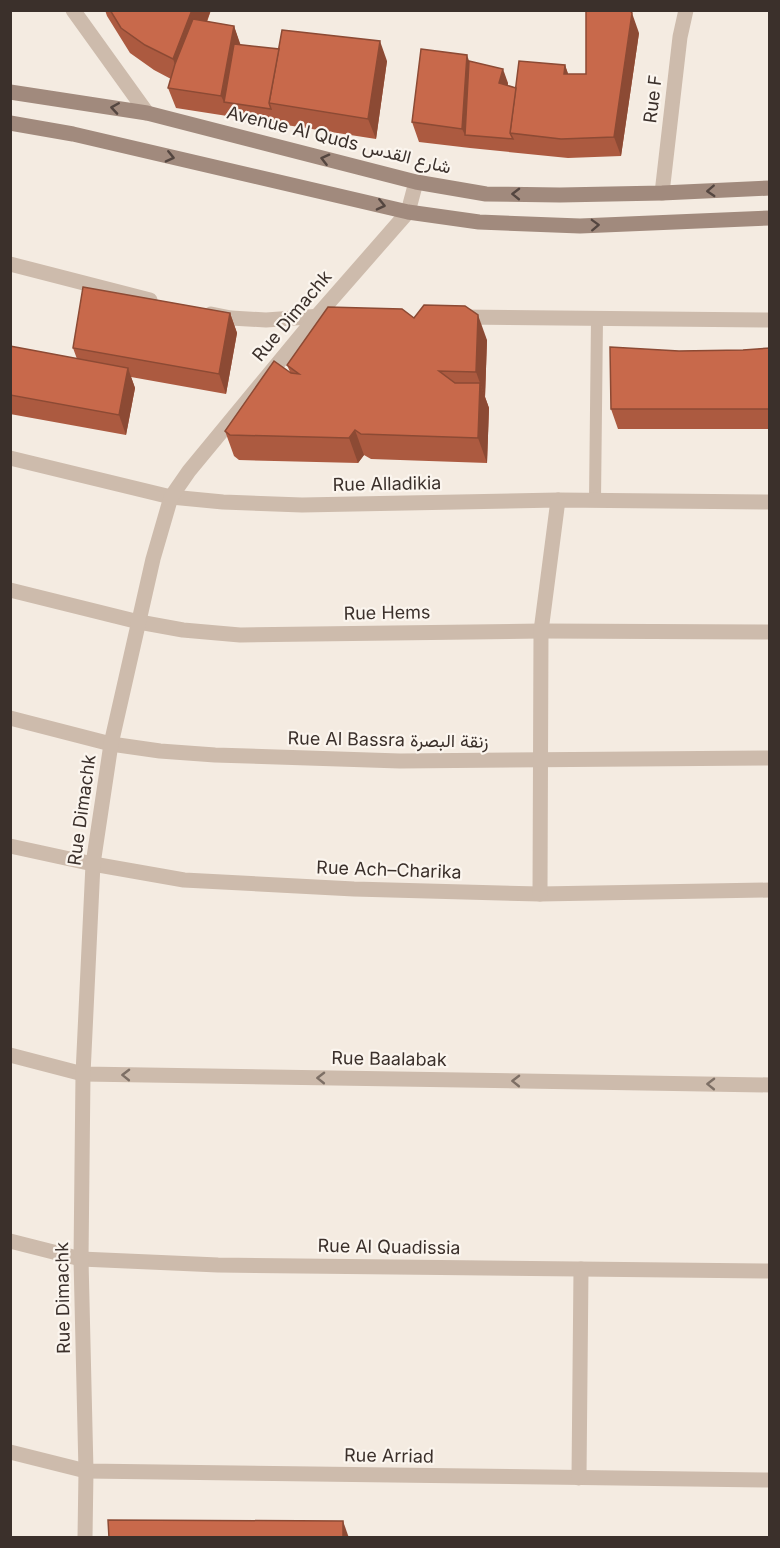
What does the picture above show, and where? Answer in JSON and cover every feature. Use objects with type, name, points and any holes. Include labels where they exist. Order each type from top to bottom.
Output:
[{"type":"main road","name":"Avenue Al Quds شارع القدس","points":[[10,92],[147,113],[416,182],[486,194],[662,193],[770,188]]},
{"type":"main road","points":[[10,123],[73,134],[408,212],[479,222],[580,226],[770,218]]},
{"type":"street","points":[[73,10],[147,113]]},
{"type":"street","name":"Rue F","points":[[662,193],[680,38],[686,10]]},
{"type":"street","name":"Rue Dimachk","points":[[86,1538],[81,1259],[83,1074],[93,864],[111,744],[153,559],[171,497],[189,471],[317,316],[408,212],[416,182]]},
{"type":"street","points":[[10,264],[165,304]]},
{"type":"street","points":[[198,312],[231,318],[266,320],[340,316]]},
{"type":"street","points":[[445,317],[770,320]]},
{"type":"street","name":"Rue Alladikia","points":[[10,458],[171,497],[222,502],[302,505],[558,500],[770,502]]},
{"type":"street","points":[[540,894],[541,631],[558,500]]},
{"type":"street","name":"Rue Hems","points":[[10,590],[139,622],[183,630],[240,635],[541,631],[770,632]]},
{"type":"street","name":"Rue Al Bassra زنقة البصرة","points":[[10,718],[111,744],[160,751],[215,755],[400,761],[770,758]]},
{"type":"street","name":"Rue Ach–Charika","points":[[10,846],[184,880],[354,889],[540,894],[770,890]]},
{"type":"street","name":"Rue Baalabak","points":[[10,1055],[83,1074],[770,1085]]},
{"type":"street","name":"Rue Al Quadissia","points":[[10,1241],[81,1259],[218,1265],[770,1271]]},
{"type":"street","points":[[579,1478],[582,1269]]},
{"type":"street","name":"Rue Arriad","points":[[10,1452],[86,1471],[770,1480]]},
{"type":"lane","points":[[595,500],[597,319]]},
{"type":"building","points":[[110,10],[192,10],[173,59],[145,45],[121,28]]},
{"type":"building","points":[[586,10],[630,10],[632,13],[614,137],[561,139],[510,133],[519,61],[565,65],[564,74],[586,74]]},
{"type":"building","points":[[193,19],[234,26],[221,96],[168,88]]},
{"type":"building","points":[[282,30],[380,41],[368,119],[269,103]]},
{"type":"building","points":[[234,44],[279,49],[269,103],[271,109],[224,102]]},
{"type":"building","points":[[421,49],[467,55],[462,129],[412,122]]},
{"type":"building","points":[[469,61],[503,69],[499,83],[516,88],[510,133],[513,139],[465,135]]},
{"type":"building","points":[[83,287],[230,313],[219,374],[73,348]]},
{"type":"building","points":[[424,305],[465,306],[478,315],[476,372],[439,371],[455,383],[480,383],[478,438],[361,434],[355,430],[349,438],[230,435],[225,431],[274,361],[291,373],[299,374],[287,365],[328,307],[402,309],[414,318]]},
{"type":"building","points":[[10,346],[128,368],[119,415],[10,395]]},
{"type":"building","points":[[610,347],[679,351],[770,348],[770,409],[611,409]]},
{"type":"building","points":[[108,1520],[343,1521],[343,1538],[109,1538]]}]
